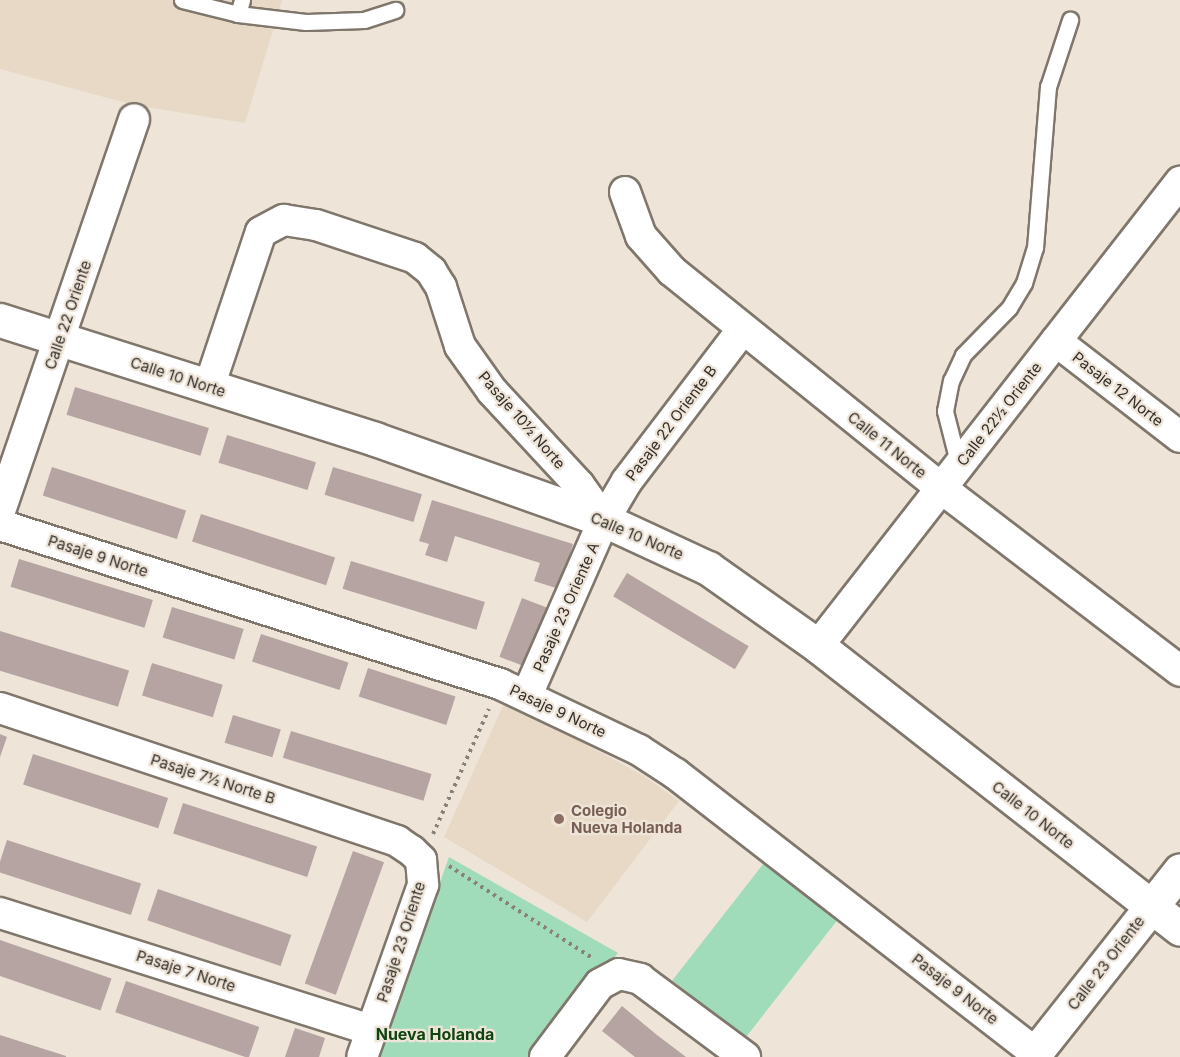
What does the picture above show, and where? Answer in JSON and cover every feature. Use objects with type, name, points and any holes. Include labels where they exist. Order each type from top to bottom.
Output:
[{"type":"street","name":"Calle 22 Oriente","points":[[0,511],[134,119]]},
{"type":"street","name":"Calle 11 Norte","points":[[625,192],[641,236],[660,261],[744,329],[950,477],[1180,671]]},
{"type":"street","name":"Calle 22½ Oriente","points":[[818,646],[1056,341],[1175,197]]},
{"type":"street","name":"Pasaje 10½ Norte","points":[[209,387],[261,232],[275,222],[293,219],[415,258],[431,271],[441,288],[460,346],[492,391],[579,485],[604,520]]},
{"type":"street","name":"Calle 10 Norte","points":[[0,320],[375,439],[604,520],[708,568],[818,646],[1180,929]]},
{"type":"street","name":"Pasaje 22 Oriente B","points":[[604,520],[645,453],[744,329]]},
{"type":"street","name":"Pasaje 12 Norte","points":[[1056,341],[1180,437]]},
{"type":"street","name":"Pasaje 23 Oriente A","points":[[514,689],[604,520]]},
{"type":"street","name":"Pasaje 9 Norte","points":[[0,525],[514,689],[639,750],[676,774],[1034,1055]]},
{"type":"street","name":"Pasaje 7½ Norte B","points":[[0,708],[397,841],[423,855]]},
{"type":"street","name":"Pasaje 23 Oriente","points":[[367,1044],[423,885],[423,855]]},
{"type":"street","name":"Calle 23 Oriente","points":[[1034,1055],[1180,870]]},
{"type":"street","name":"Pasaje 7 Norte","points":[[0,913],[367,1044]]},
{"type":"street","points":[[545,1057],[600,984],[619,974],[640,979],[745,1057]]},
{"type":"lane","points":[[182,0],[240,7],[306,22],[364,20],[395,10]]},
{"type":"lane","points":[[950,477],[945,411],[951,381],[963,356],[1009,308],[1024,283],[1035,248],[1048,87],[1070,20]]},
{"type":"path","points":[[514,689],[423,855],[619,974]]},
{"type":"shaded area","points":[[0,0],[282,0],[245,123],[134,105],[0,69]]},
{"type":"shaded area","name":"Colegio Nueva Holanda","points":[[505,701],[644,776],[679,801],[587,922],[444,837]]},
{"type":"green space","points":[[449,857],[618,953],[536,1057],[378,1057]]},
{"type":"green space","points":[[764,863],[837,920],[746,1038],[672,980]]},
{"type":"building","points":[[75,387],[209,428],[200,456],[67,415]]},
{"type":"building","points":[[227,435],[316,462],[307,490],[219,463]]},
{"type":"building","points":[[52,467],[186,511],[177,539],[43,496]]},
{"type":"building","points":[[333,467],[422,494],[413,522],[325,495]]},
{"type":"building","points":[[432,500],[573,544],[559,589],[534,581],[540,563],[455,536],[447,562],[425,555],[429,544],[419,541]]},
{"type":"building","points":[[201,514],[335,558],[326,585],[192,542]]},
{"type":"building","points":[[19,559],[153,600],[144,628],[11,587]]},
{"type":"building","points":[[351,561],[485,602],[476,630],[343,589]]},
{"type":"building","points":[[627,573],[749,646],[735,669],[613,596]]},
{"type":"building","points":[[522,598],[550,609],[527,668],[499,657]]},
{"type":"building","points":[[172,607],[244,629],[234,660],[163,638]]},
{"type":"building","points":[[0,631],[129,670],[118,707],[0,671]]},
{"type":"building","points":[[261,634],[348,662],[340,690],[252,662]]},
{"type":"building","points":[[152,663],[223,685],[213,717],[142,696]]},
{"type":"building","points":[[368,668],[455,696],[446,725],[359,697]]},
{"type":"building","points":[[233,715],[281,730],[272,757],[225,743]]},
{"type":"building","points":[[291,731],[432,774],[423,801],[283,758]]},
{"type":"building","points":[[0,734],[7,737],[0,757]]},
{"type":"building","points":[[33,754],[168,798],[158,828],[23,784]]},
{"type":"building","points":[[183,803],[317,847],[307,877],[173,833]]},
{"type":"building","points":[[7,840],[141,884],[131,915],[0,872],[0,862]]},
{"type":"building","points":[[353,851],[384,862],[336,995],[305,983]]},
{"type":"building","points":[[158,889],[291,935],[281,966],[147,920]]},
{"type":"building","points":[[0,940],[112,978],[101,1011],[0,976]]},
{"type":"building","points":[[126,981],[259,1027],[249,1057],[245,1057],[115,1012]]},
{"type":"building","points":[[622,1006],[686,1057],[635,1057],[602,1031]]},
{"type":"building","points":[[295,1028],[325,1038],[319,1057],[285,1057]]},
{"type":"building","points":[[0,1035],[66,1056],[66,1057],[0,1057]]},
{"type":"place","name":"Colegio Nueva Holanda","points":[[559,819]]},
{"type":"district","name":"Nueva Holanda","points":[[435,1034]]}]
